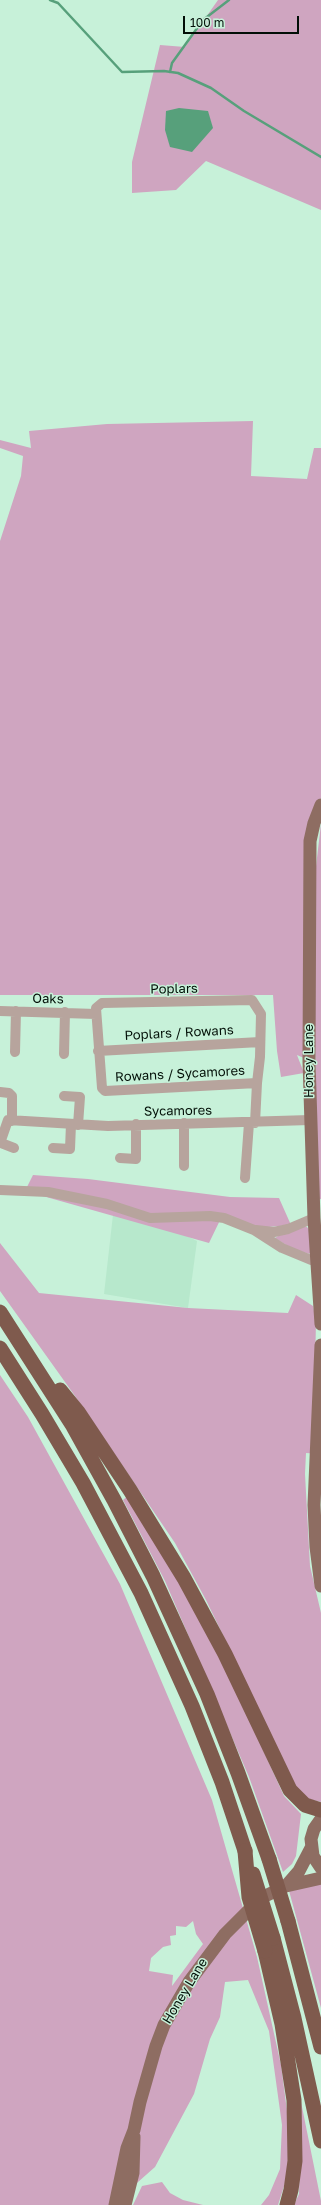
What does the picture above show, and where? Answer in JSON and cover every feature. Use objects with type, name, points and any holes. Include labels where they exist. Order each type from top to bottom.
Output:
[{"type":"highway","points":[[0,1312],[27,1353],[94,1464],[153,1576],[207,1694],[238,1773],[269,1859],[288,1921],[321,2047]]},
{"type":"highway","points":[[0,1348],[42,1414],[83,1483],[141,1593],[192,1706],[222,1782],[273,1938],[294,2018],[321,2141]]},
{"type":"highway","points":[[27,1353],[78,1412],[158,1532],[225,1654],[290,1790],[305,1805],[321,1810]]},
{"type":"highway","points":[[245,1851],[249,1897],[265,1951],[282,2024],[294,2100],[295,2161],[291,2190],[287,2205]]},
{"type":"main road","name":"Honey Lane","points":[[321,805],[314,823],[310,841],[309,1061],[314,1218],[319,1261],[321,1324]]},
{"type":"main road","points":[[321,1345],[314,1505],[316,1548],[321,1586]]},
{"type":"main road","name":"Honey Lane","points":[[286,1886],[299,1871],[311,1848],[314,1829],[321,1819]]},
{"type":"main road","points":[[311,1848],[313,1856],[321,1868]]},
{"type":"main road","name":"Honey Lane","points":[[115,2205],[127,2148],[134,2130],[140,2102],[156,2046],[164,2025],[189,1982],[208,1953],[244,1912],[261,1898],[286,1886],[321,1878]]},
{"type":"main road","name":"Honey Lane","points":[[125,2205],[133,2173],[135,2150],[134,2130]]},
{"type":"street","name":"Poplars","points":[[96,1014],[96,1008],[102,1003],[252,1000],[261,1014],[260,1042]]},
{"type":"street","name":"Oaks","points":[[0,1011],[96,1014]]},
{"type":"street","points":[[15,1052],[16,1011]]},
{"type":"street","points":[[64,1054],[65,1012]]},
{"type":"street","points":[[96,1014],[98,1050]]},
{"type":"street","points":[[245,1178],[257,1083],[260,1042]]},
{"type":"street","name":"Poplars / Rowans","points":[[98,1050],[260,1042]]},
{"type":"street","name":"Rowans / Sycamores","points":[[98,1050],[102,1088],[105,1091],[257,1083]]},
{"type":"street","points":[[0,1092],[9,1093],[12,1096],[12,1121],[6,1122],[0,1143],[14,1148]]},
{"type":"street","points":[[53,1148],[70,1149],[80,1097],[64,1096]]},
{"type":"street","name":"Sycamores","points":[[12,1121],[108,1126],[136,1124],[252,1123],[310,1120]]},
{"type":"street","points":[[120,1158],[136,1158],[136,1124]]},
{"type":"street","points":[[184,1124],[184,1166]]},
{"type":"street","points":[[0,1190],[48,1192],[107,1204],[150,1218],[210,1216],[235,1222],[254,1230],[282,1248],[311,1260],[319,1261]]},
{"type":"street","points":[[254,1230],[274,1232],[288,1229],[314,1218]]},
{"type":"shaded area","points":[[218,0],[321,0],[321,210],[206,161],[176,190],[132,193],[132,162],[160,45],[185,47]]},
{"type":"shaded area","points":[[179,108],[208,111],[213,128],[192,152],[170,147],[165,130],[166,111]]},
{"type":"shaded area","points":[[253,421],[251,476],[307,479],[314,448],[321,448],[321,798],[317,806],[304,1058],[297,1055],[304,1073],[281,1077],[277,1051],[273,995],[0,995],[0,541],[21,476],[23,456],[0,448],[0,440],[31,448],[29,431],[107,424]]},
{"type":"shaded area","points":[[321,824],[321,1199],[316,1200],[314,1117],[316,1073],[313,984],[314,883]]},
{"type":"shaded area","points":[[33,1175],[88,1179],[230,1197],[279,1198],[291,1225],[256,1228],[223,1214],[209,1243],[25,1191]]},
{"type":"shaded area","points":[[114,1206],[150,1218],[197,1241],[188,1308],[104,1294]]},
{"type":"shaded area","points":[[307,1227],[310,1231],[311,1252],[309,1254],[291,1248],[275,1238],[281,1234]]},
{"type":"shaded area","points":[[0,1243],[39,1293],[188,1308],[288,1313],[296,1295],[313,1306],[316,1321],[315,1368],[321,1454],[306,1453],[305,1474],[310,1566],[321,1613],[321,1802],[308,1799],[298,1791],[206,1600],[175,1543],[75,1396],[0,1291]]},
{"type":"shaded area","points":[[0,1375],[28,1417],[120,1584],[212,1800],[257,1957],[281,2065],[287,2111],[289,2152],[286,2180],[278,2205],[261,2205],[269,2195],[280,2169],[282,2125],[269,2031],[248,1980],[225,1982],[220,2017],[210,2039],[194,2094],[155,2167],[112,2205],[0,2205]],"holes":[[[193,1921],[196,1934],[203,1944],[172,1986],[173,1975],[149,1971],[151,1958],[163,1947],[171,1945],[170,1936],[176,1935],[176,1926],[186,1927]]]},
{"type":"shaded area","points":[[129,1495],[220,1655],[284,1796],[301,1814],[296,1856],[292,1864],[283,1872],[249,1777],[165,1581],[123,1500]]},
{"type":"shaded area","points":[[321,1883],[321,2008],[288,1887]]},
{"type":"shaded area","points":[[301,2102],[321,2205],[294,2205],[299,2194]]},
{"type":"shaded area","points":[[162,2182],[170,2193],[183,2200],[203,2205],[133,2205],[142,2186]]},
{"type":"waterway","points":[[50,0],[58,3],[122,72],[164,71],[178,73],[211,88],[244,111],[321,157]]},
{"type":"waterway","points":[[170,72],[172,63],[203,20],[229,0]]}]
